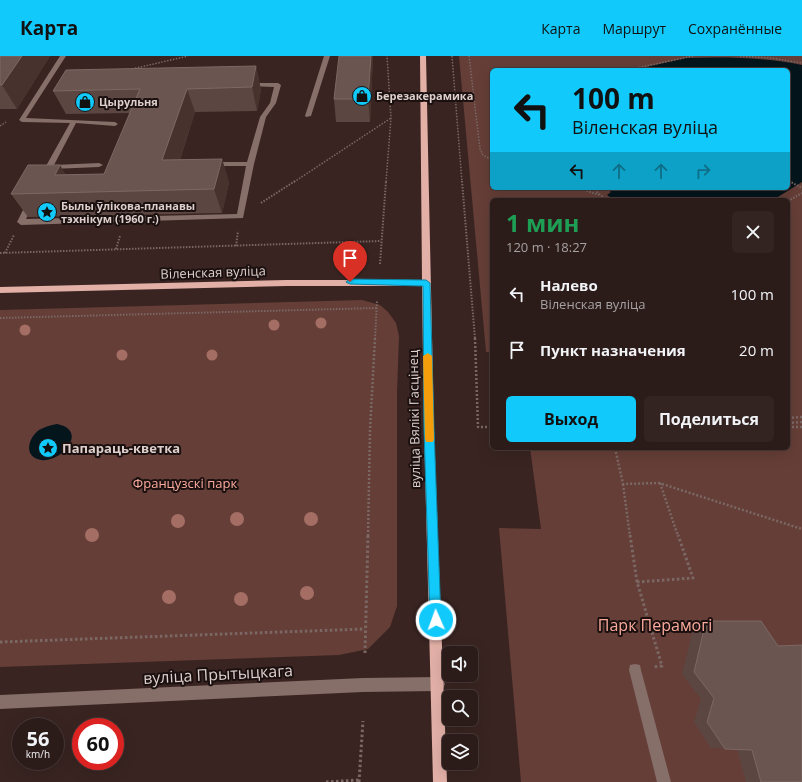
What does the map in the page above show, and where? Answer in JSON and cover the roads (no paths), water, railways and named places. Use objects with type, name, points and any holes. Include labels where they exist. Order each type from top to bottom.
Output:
[{"type":"main road","name":"вуліца Вялікі Гасцінец","points":[[423,56],[429,437],[440,782]]},
{"type":"main road","name":"Віленская вуліца","points":[[0,290],[287,283],[426,283]]},
{"type":"street","points":[[63,56],[22,120],[74,121],[115,124]]},
{"type":"street","points":[[308,116],[327,56]]},
{"type":"street","points":[[35,195],[21,222],[240,216],[250,164],[263,117],[273,103],[278,85],[238,84]]},
{"type":"street","points":[[42,181],[74,121]]},
{"type":"street","points":[[205,164],[250,164]]},
{"type":"street","points":[[49,168],[99,165]]},
{"type":"street","points":[[635,670],[664,782]]},
{"type":"street","name":"вуліца Прытыцкага","points":[[0,702],[363,685],[438,684]]},
{"type":"place","name":"Березакерамика","points":[[362,96]]},
{"type":"place","name":"Цырульня","points":[[85,102]]},
{"type":"place","name":"Былы ўлікова-планавы тэхнікум (1960 г.)","points":[[47,212]]},
{"type":"place","name":"Папараць-кветка","points":[[48,448]]},
{"type":"park label","name":"Французскі парк","points":[[185,483]]},
{"type":"park label","name":"Парк Перамогі","points":[[655,625]]}]
